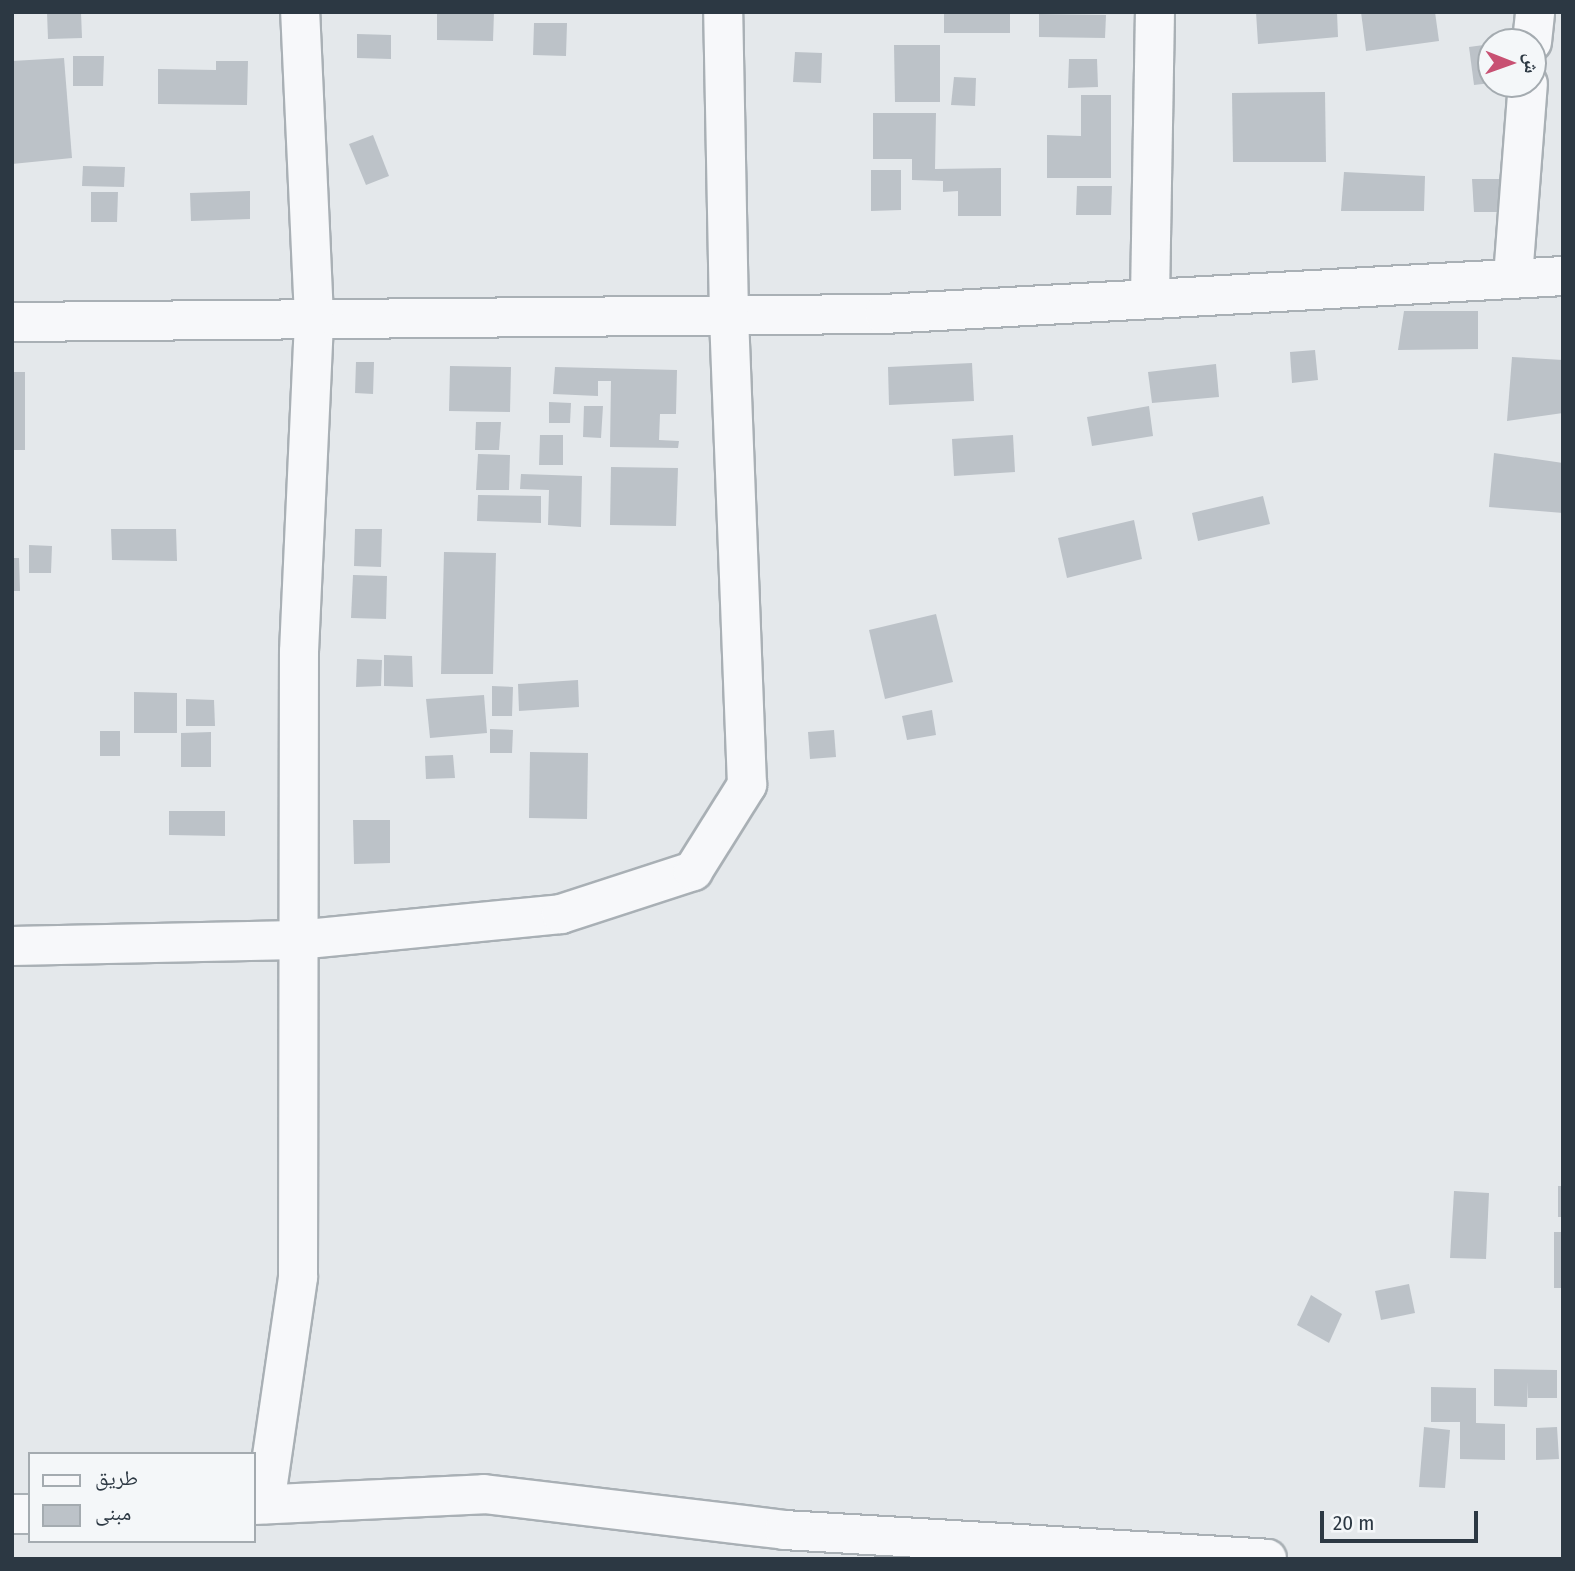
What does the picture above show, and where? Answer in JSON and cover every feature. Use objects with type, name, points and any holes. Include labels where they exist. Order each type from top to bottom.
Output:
[{"type":"street","points":[[300,12],[314,317],[299,652],[298,1277],[260,1505],[484,1494],[784,1530],[1267,1559]]},
{"type":"street","points":[[12,946],[297,940],[561,914],[693,871],[747,785],[729,314],[723,12]]},
{"type":"street","points":[[1150,297],[1154,12]]},
{"type":"street","points":[[1513,277],[1527,98]]},
{"type":"street","points":[[12,322],[314,317],[884,314],[1150,297],[1563,276]]},
{"type":"building","points":[[47,12],[81,12],[82,38],[48,39]]},
{"type":"building","points":[[437,12],[494,12],[493,41],[437,40]]},
{"type":"building","points":[[944,12],[1010,12],[1010,33],[944,33]]},
{"type":"building","points":[[1256,12],[1337,12],[1338,37],[1258,44]]},
{"type":"building","points":[[1361,12],[1435,12],[1439,41],[1366,51]]},
{"type":"building","points":[[1039,14],[1106,15],[1105,38],[1039,37]]},
{"type":"building","points":[[534,23],[567,23],[566,56],[533,55]]},
{"type":"building","points":[[357,34],[391,35],[391,59],[357,58]]},
{"type":"building","points":[[894,45],[940,45],[940,102],[895,102]]},
{"type":"building","points":[[1477,46],[1477,85],[1474,85],[1469,47]]},
{"type":"building","points":[[795,52],[822,53],[821,83],[793,82]]},
{"type":"building","points":[[73,56],[104,56],[103,86],[73,86]]},
{"type":"building","points":[[64,58],[72,158],[12,164],[12,61]]},
{"type":"building","points":[[1069,59],[1097,59],[1098,87],[1068,88]]},
{"type":"building","points":[[216,61],[248,61],[247,105],[158,104],[158,69],[216,70]]},
{"type":"building","points":[[954,77],[976,78],[975,106],[951,105]]},
{"type":"building","points":[[1325,92],[1326,162],[1233,162],[1232,93]]},
{"type":"building","points":[[1081,95],[1111,95],[1111,178],[1047,178],[1047,135],[1081,136]]},
{"type":"building","points":[[873,113],[936,113],[935,169],[1001,168],[1001,216],[958,216],[958,191],[943,192],[943,181],[912,180],[912,159],[873,159]]},
{"type":"building","points":[[373,135],[389,176],[366,185],[349,144]]},
{"type":"building","points":[[83,166],[125,167],[124,187],[82,186]]},
{"type":"building","points":[[871,170],[901,170],[901,210],[871,211]]},
{"type":"building","points":[[1344,172],[1425,176],[1424,211],[1341,211]]},
{"type":"building","points":[[1472,179],[1514,179],[1515,212],[1474,212]]},
{"type":"building","points":[[1077,186],[1112,186],[1111,215],[1076,215]]},
{"type":"building","points":[[250,191],[250,219],[191,221],[190,193]]},
{"type":"building","points":[[91,192],[118,192],[117,222],[91,222]]},
{"type":"building","points":[[1404,311],[1478,311],[1478,349],[1398,350]]},
{"type":"building","points":[[1315,350],[1318,380],[1292,383],[1290,352]]},
{"type":"building","points":[[1512,357],[1563,360],[1563,413],[1507,421]]},
{"type":"building","points":[[356,362],[374,362],[373,394],[355,393]]},
{"type":"building","points":[[972,363],[974,401],[889,405],[888,367]]},
{"type":"building","points":[[1216,364],[1219,397],[1152,403],[1148,372]]},
{"type":"building","points":[[450,366],[511,367],[510,412],[449,411]]},
{"type":"building","points":[[555,367],[677,370],[676,414],[660,414],[659,440],[679,441],[678,448],[610,447],[611,381],[598,381],[598,396],[553,394]]},
{"type":"building","points":[[12,372],[25,372],[25,450],[12,450]]},
{"type":"building","points":[[549,402],[571,403],[570,423],[549,423]]},
{"type":"building","points":[[584,406],[603,406],[601,438],[583,437]]},
{"type":"building","points":[[1149,406],[1153,436],[1092,446],[1087,417]]},
{"type":"building","points":[[476,422],[501,422],[499,450],[475,450]]},
{"type":"building","points":[[540,435],[563,435],[563,465],[539,465]]},
{"type":"building","points":[[1013,435],[1015,472],[954,476],[952,439]]},
{"type":"building","points":[[1494,453],[1563,463],[1563,513],[1489,507]]},
{"type":"building","points":[[478,454],[510,455],[509,490],[476,490]]},
{"type":"building","points":[[611,467],[678,468],[676,526],[610,525]]},
{"type":"building","points":[[521,474],[582,476],[581,527],[548,525],[549,490],[520,489]]},
{"type":"building","points":[[478,495],[541,496],[541,523],[477,521]]},
{"type":"building","points":[[1263,496],[1270,524],[1198,541],[1192,513]]},
{"type":"building","points":[[1134,520],[1142,559],[1067,578],[1058,538]]},
{"type":"building","points":[[111,529],[176,529],[177,561],[112,560]]},
{"type":"building","points":[[355,529],[382,529],[381,567],[354,566]]},
{"type":"building","points":[[29,545],[52,546],[51,573],[29,573]]},
{"type":"building","points":[[444,552],[496,553],[493,674],[441,674]]},
{"type":"building","points":[[12,558],[19,558],[20,591],[12,591]]},
{"type":"building","points":[[353,575],[387,576],[386,619],[351,618]]},
{"type":"building","points":[[936,614],[953,682],[885,699],[869,630]]},
{"type":"building","points":[[384,655],[412,656],[413,687],[384,686]]},
{"type":"building","points":[[357,659],[382,660],[381,686],[356,687]]},
{"type":"building","points":[[578,680],[579,707],[519,711],[518,684]]},
{"type":"building","points":[[492,686],[513,687],[512,716],[492,716]]},
{"type":"building","points":[[134,692],[177,693],[177,733],[134,733]]},
{"type":"building","points":[[484,695],[487,733],[430,738],[426,699]]},
{"type":"building","points":[[186,699],[214,700],[215,726],[186,726]]},
{"type":"building","points":[[932,710],[936,735],[907,740],[902,716]]},
{"type":"building","points":[[490,729],[513,730],[512,753],[490,753]]},
{"type":"building","points":[[834,730],[836,757],[810,759],[808,732]]},
{"type":"building","points":[[100,731],[120,731],[120,756],[100,756]]},
{"type":"building","points":[[211,732],[211,767],[181,767],[181,733]]},
{"type":"building","points":[[530,752],[588,753],[587,819],[529,818]]},
{"type":"building","points":[[453,755],[455,778],[426,779],[425,756]]},
{"type":"building","points":[[169,811],[225,811],[225,836],[169,835]]},
{"type":"building","points":[[353,820],[390,820],[390,863],[354,864]]},
{"type":"building","points":[[1558,1186],[1563,1186],[1563,1217],[1558,1217]]},
{"type":"building","points":[[1454,1191],[1489,1193],[1486,1259],[1450,1258]]},
{"type":"building","points":[[1554,1232],[1563,1232],[1563,1288],[1554,1288]]},
{"type":"building","points":[[1409,1284],[1415,1313],[1381,1320],[1375,1291]]},
{"type":"building","points":[[1311,1295],[1342,1314],[1329,1343],[1297,1325]]},
{"type":"building","points":[[1494,1369],[1557,1370],[1557,1398],[1528,1398],[1528,1382],[1527,1407],[1494,1406]]},
{"type":"building","points":[[1431,1387],[1476,1388],[1476,1423],[1505,1424],[1505,1460],[1460,1459],[1460,1422],[1431,1422]]},
{"type":"building","points":[[1424,1427],[1450,1430],[1445,1488],[1419,1487]]},
{"type":"building","points":[[1557,1427],[1559,1459],[1536,1460],[1536,1428]]}]
